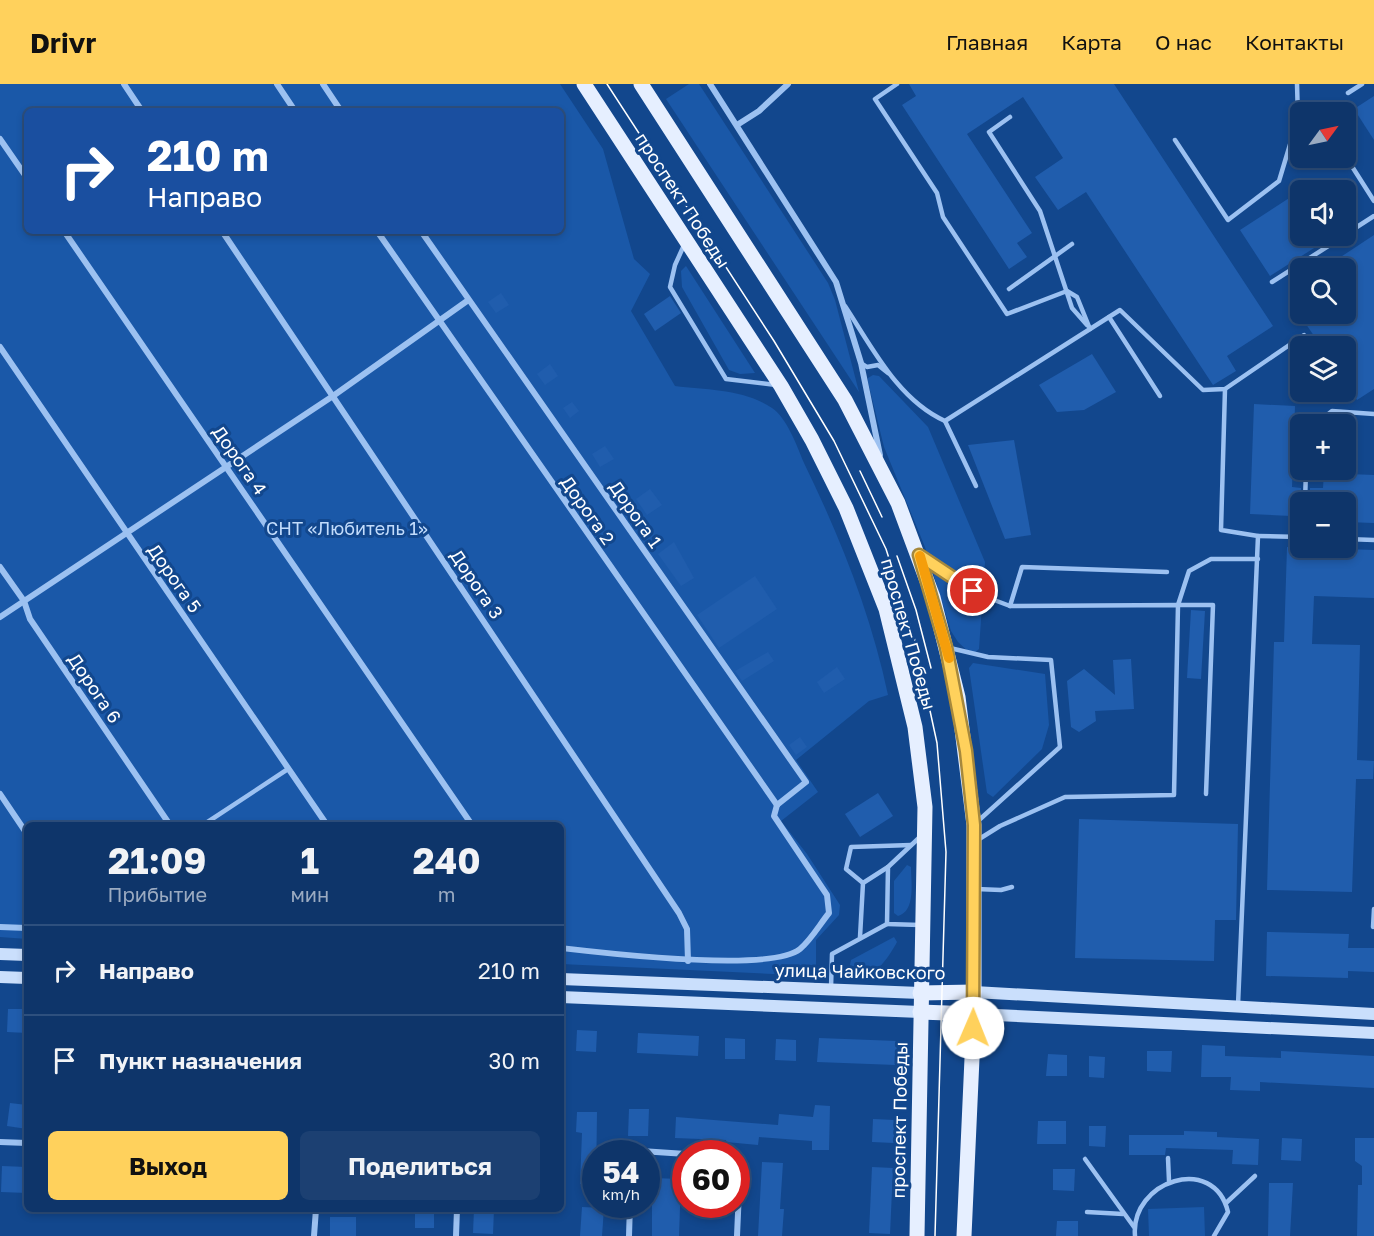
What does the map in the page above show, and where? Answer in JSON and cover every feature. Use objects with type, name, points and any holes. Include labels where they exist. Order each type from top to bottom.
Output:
[{"type":"main road","name":"проспект Победы","points":[[584,84],[781,386],[839,491],[868,558],[886,609],[915,727],[926,832],[920,993],[917,1236]]},
{"type":"main road","name":"проспект Победы","points":[[641,84],[840,391],[884,473],[919,555],[946,647],[960,708],[974,825],[974,1014],[964,1236]]},
{"type":"main road","points":[[0,954],[24,955]]},
{"type":"main road","points":[[0,977],[24,978]]},
{"type":"main road","name":"улица Чайковского","points":[[564,979],[831,991],[974,992],[1374,1014]]},
{"type":"main road","name":"улица Чайковского","points":[[564,998],[1374,1033]]},
{"type":"street","points":[[124,84],[140,108]]},
{"type":"street","points":[[277,84],[293,108]]},
{"type":"street","points":[[323,84],[339,108]]},
{"type":"street","points":[[710,84],[826,265],[842,301],[861,363],[884,473]]},
{"type":"street","points":[[737,124],[759,111],[788,84]]},
{"type":"street","points":[[0,139],[24,174]]},
{"type":"street","name":"Дорога 4","points":[[66,234],[470,822]]},
{"type":"street","name":"Дорога 3","points":[[224,234],[679,913],[687,929],[688,961]]},
{"type":"street","name":"Дорога 2","points":[[379,234],[777,805],[774,816],[827,896],[829,913],[799,950],[780,957],[688,961],[564,948]]},
{"type":"street","name":"Дорога 1","points":[[423,234],[467,301],[806,782],[777,805]]},
{"type":"street","points":[[0,617],[333,396],[437,320],[467,301]]},
{"type":"street","name":"Дорога 5","points":[[0,347],[325,822]]},
{"type":"street","name":"Дорога 6","points":[[0,567],[24,601],[30,619],[168,822]]},
{"type":"street","points":[[0,794],[24,830]]},
{"type":"street","points":[[0,927],[24,928]]},
{"type":"street","points":[[0,1142],[24,1143]]},
{"type":"street","points":[[314,1236],[316,1212]]},
{"type":"street","points":[[456,1236],[458,1212]]},
{"type":"street","points":[[629,1236],[630,1218]]},
{"type":"street","points":[[737,1236],[738,1218]]},
{"type":"lane","points":[[897,84],[874,99],[937,193],[943,217],[1007,314],[1067,291]]},
{"type":"lane","points":[[1175,140],[1228,220],[1279,181],[1298,118],[1296,84]]},
{"type":"lane","points":[[1348,93],[1362,84]]},
{"type":"lane","points":[[1010,117],[989,132],[1040,211],[1072,308],[1090,329]]},
{"type":"lane","points":[[1353,168],[1374,201]]},
{"type":"lane","points":[[1356,228],[1374,216]]},
{"type":"lane","points":[[687,241],[675,265],[670,287],[726,379],[781,386]]},
{"type":"lane","points":[[1009,289],[1072,244]]},
{"type":"lane","points":[[1272,282],[1328,246]]},
{"type":"lane","points":[[1067,291],[1077,297],[1090,329]]},
{"type":"lane","points":[[842,301],[890,375]]},
{"type":"lane","points":[[945,421],[1120,310],[1203,390],[1225,389],[1304,335]]},
{"type":"lane","points":[[1109,317],[1160,396]]},
{"type":"lane","points":[[861,363],[867,367],[878,365],[927,413],[945,421],[976,486]]},
{"type":"lane","points":[[1225,389],[1221,530],[1258,536],[1290,537]]},
{"type":"lane","points":[[1328,414],[1332,411],[1374,414]]},
{"type":"lane","points":[[1238,1006],[1258,536]]},
{"type":"lane","points":[[1356,539],[1374,540]]},
{"type":"lane","points":[[919,555],[973,591],[1010,606],[1213,605],[1206,794]]},
{"type":"lane","points":[[974,843],[1000,826],[1065,797],[1174,795],[1178,605],[1189,571],[1210,559],[1258,559]]},
{"type":"lane","points":[[1010,606],[1022,567],[1167,572]]},
{"type":"lane","points":[[946,647],[988,657],[1051,660],[1060,747],[974,825]]},
{"type":"lane","points":[[208,822],[288,769]]},
{"type":"lane","points":[[863,884],[888,867],[926,832]]},
{"type":"lane","points":[[863,884],[846,869],[851,848],[911,845]]},
{"type":"lane","points":[[887,924],[888,867]]},
{"type":"lane","points":[[860,937],[863,884]]},
{"type":"lane","points":[[974,889],[1012,888]]},
{"type":"lane","points":[[1373,927],[1374,909]]},
{"type":"lane","points":[[831,991],[832,954],[887,924],[922,925]]},
{"type":"lane","points":[[1168,1158],[1169,1181]]},
{"type":"lane","points":[[1085,1159],[1134,1227]]},
{"type":"lane","points":[[1226,1203],[1255,1176]]},
{"type":"lane","points":[[1135,1236],[1134,1227],[1141,1206],[1158,1188],[1169,1181],[1193,1180],[1215,1188],[1226,1203],[1228,1212],[1214,1236]]},
{"type":"lane","points":[[1087,1212],[1123,1214]]},
{"type":"green space","name":"СНТ «Любитель 1»","points":[[0,84],[560,84],[603,149],[634,259],[650,274],[631,311],[675,386],[725,391],[750,397],[772,408],[782,418],[795,441],[830,519],[873,635],[888,695],[869,701],[796,760],[818,792],[781,821],[807,854],[840,905],[839,915],[816,940],[816,976],[564,964],[564,822],[24,822],[24,939],[0,937]]},
{"type":"green space","points":[[689,84],[699,84],[828,283],[835,300],[859,392],[666,99]]},
{"type":"green space","points":[[686,266],[755,373],[740,374],[729,370],[682,287],[681,271]]},
{"type":"green space","points":[[873,375],[879,376],[928,427],[985,562],[979,649],[972,655],[958,642],[951,631],[925,547],[884,447],[868,382],[868,378]]},
{"type":"green space","points":[[973,663],[1045,674],[1049,725],[1042,749],[993,797],[987,793],[969,668]]},
{"type":"green space","points":[[907,865],[911,867],[910,902],[904,913],[898,916],[894,913],[894,881]]},
{"type":"green space","points":[[894,937],[897,942],[889,955],[871,974],[856,977],[848,974],[851,960]]},
{"type":"green space","points":[[1204,1207],[1205,1236],[1149,1236],[1148,1209]]},
{"type":"building","points":[[909,84],[1114,84],[1273,326],[1227,356],[1236,371],[1213,385],[1086,192],[1058,210],[1035,177],[1063,158],[1023,97],[967,134],[1032,233],[1017,243],[1027,257],[1009,269],[902,105],[916,96]]},
{"type":"building","points":[[1374,96],[1374,140],[1356,112],[1356,108]]},
{"type":"building","points":[[1290,198],[1290,246],[1317,246],[1298,258],[1290,258],[1290,263],[1270,276],[1240,230]]},
{"type":"building","points":[[1374,235],[1374,389],[1357,400],[1356,336],[1314,336],[1306,324],[1356,324],[1356,258],[1339,258]]},
{"type":"building","points":[[501,293],[509,305],[496,313],[488,302]]},
{"type":"building","points":[[670,296],[681,313],[655,331],[644,314]]},
{"type":"building","points":[[1092,354],[1116,392],[1084,410],[1057,412],[1039,385]]},
{"type":"building","points":[[550,364],[558,376],[545,385],[537,374]]},
{"type":"building","points":[[572,402],[579,411],[570,418],[563,408]]},
{"type":"building","points":[[1254,404],[1295,406],[1295,414],[1290,414],[1290,480],[1292,480],[1292,487],[1301,488],[1301,492],[1290,492],[1290,516],[1250,514]]},
{"type":"building","points":[[1014,440],[1031,535],[1005,539],[968,445]]},
{"type":"building","points":[[605,446],[614,459],[600,467],[592,454]]},
{"type":"building","points":[[1356,474],[1374,475],[1374,523],[1356,522],[1356,492],[1310,492],[1310,488],[1323,488],[1324,480],[1356,480]]},
{"type":"building","points":[[650,489],[662,505],[647,515],[636,499]]},
{"type":"building","points":[[674,542],[694,578],[681,586],[658,554]]},
{"type":"building","points":[[1287,547],[1290,547],[1290,558],[1356,558],[1356,549],[1374,550],[1374,598],[1314,596],[1312,644],[1360,645],[1357,760],[1374,761],[1373,779],[1356,779],[1352,892],[1267,890],[1274,642],[1284,642]]},
{"type":"building","points":[[755,576],[777,609],[719,648],[697,615]]},
{"type":"building","points":[[1191,610],[1205,611],[1201,679],[1187,678]]},
{"type":"building","points":[[768,652],[774,661],[742,681],[735,671]]},
{"type":"building","points":[[1131,659],[1134,709],[1095,711],[1096,721],[1079,732],[1071,727],[1067,681],[1084,669],[1115,695],[1113,660]]},
{"type":"building","points":[[837,667],[845,679],[824,693],[817,682]]},
{"type":"building","points":[[800,737],[807,747],[796,755],[789,745]]},
{"type":"building","points":[[878,793],[893,816],[860,837],[845,814]]},
{"type":"building","points":[[1079,819],[1238,824],[1236,920],[1215,920],[1214,961],[1075,958]]},
{"type":"building","points":[[1267,932],[1349,934],[1348,948],[1374,948],[1374,972],[1348,971],[1348,978],[1266,976]]},
{"type":"building","points":[[8,1009],[24,1009],[24,1033],[7,1032]]},
{"type":"building","points":[[577,1030],[597,1031],[596,1052],[576,1051]]},
{"type":"building","points":[[638,1033],[699,1036],[698,1056],[637,1053]]},
{"type":"building","points":[[725,1038],[745,1039],[745,1059],[725,1059]]},
{"type":"building","points":[[819,1038],[897,1041],[896,1065],[817,1062]]},
{"type":"building","points":[[776,1039],[796,1040],[796,1061],[775,1060]]},
{"type":"building","points":[[1202,1045],[1225,1046],[1225,1056],[1281,1058],[1281,1051],[1374,1056],[1374,1088],[1260,1082],[1260,1091],[1230,1090],[1231,1077],[1201,1077]]},
{"type":"building","points":[[1147,1051],[1172,1051],[1171,1072],[1147,1071]]},
{"type":"building","points":[[1048,1054],[1067,1055],[1067,1076],[1046,1076]]},
{"type":"building","points":[[1089,1056],[1105,1057],[1104,1078],[1089,1077]]},
{"type":"building","points":[[10,1103],[24,1105],[24,1129],[7,1126]]},
{"type":"building","points":[[815,1105],[830,1106],[829,1150],[812,1150],[812,1141],[759,1137],[758,1145],[750,1144],[750,1140],[675,1138],[676,1117],[778,1125],[779,1114],[813,1117]]},
{"type":"building","points":[[629,1109],[649,1109],[648,1136],[628,1136]]},
{"type":"building","points":[[577,1112],[597,1112],[597,1140],[582,1140],[582,1184],[580,1184],[582,1133],[576,1132]]},
{"type":"building","points":[[873,1119],[895,1120],[894,1143],[872,1142]]},
{"type":"building","points":[[1038,1121],[1066,1121],[1066,1144],[1037,1144]]},
{"type":"building","points":[[1089,1126],[1106,1126],[1105,1147],[1089,1146]]},
{"type":"building","points":[[1184,1131],[1217,1132],[1217,1137],[1259,1139],[1258,1165],[1232,1164],[1233,1150],[1166,1148],[1165,1155],[1129,1155],[1129,1135],[1184,1135]]},
{"type":"building","points":[[1282,1138],[1302,1139],[1301,1161],[1281,1160]]},
{"type":"building","points":[[1355,1138],[1374,1138],[1374,1236],[1357,1236],[1358,1185],[1362,1185],[1362,1166],[1355,1161]]},
{"type":"building","points":[[762,1162],[783,1163],[780,1209],[784,1209],[782,1236],[758,1236]]},
{"type":"building","points":[[2,1166],[24,1167],[24,1193],[1,1192]]},
{"type":"building","points":[[872,1167],[893,1168],[890,1234],[869,1233]]},
{"type":"building","points":[[1053,1169],[1075,1169],[1074,1191],[1053,1190]]},
{"type":"building","points":[[660,1178],[672,1179],[672,1218],[680,1218],[679,1236],[652,1236],[652,1218],[660,1218]]},
{"type":"building","points":[[1269,1183],[1293,1183],[1290,1236],[1268,1236]]},
{"type":"building","points":[[582,1207],[582,1218],[603,1218],[602,1236],[580,1236]]},
{"type":"building","points":[[415,1212],[434,1212],[434,1228],[415,1228]]},
{"type":"building","points":[[474,1212],[494,1212],[493,1234],[473,1233]]},
{"type":"building","points":[[330,1217],[356,1217],[356,1236],[330,1236]]},
{"type":"building","points":[[1057,1221],[1078,1221],[1078,1236],[1056,1236]]},
{"type":"tram line","points":[[607,84],[774,341],[834,441],[886,549],[914,637],[937,743],[946,852],[935,1236]]},
{"type":"tram line","points":[[860,471],[882,517]]},
{"type":"tram line","points":[[897,556],[916,610],[931,668]]},
{"type":"slow traffic","points":[[920,556],[949,658]]},
{"type":"route","points":[[973,591],[919,555],[933,597],[958,697],[966,751],[974,825],[973,1028]]}]
